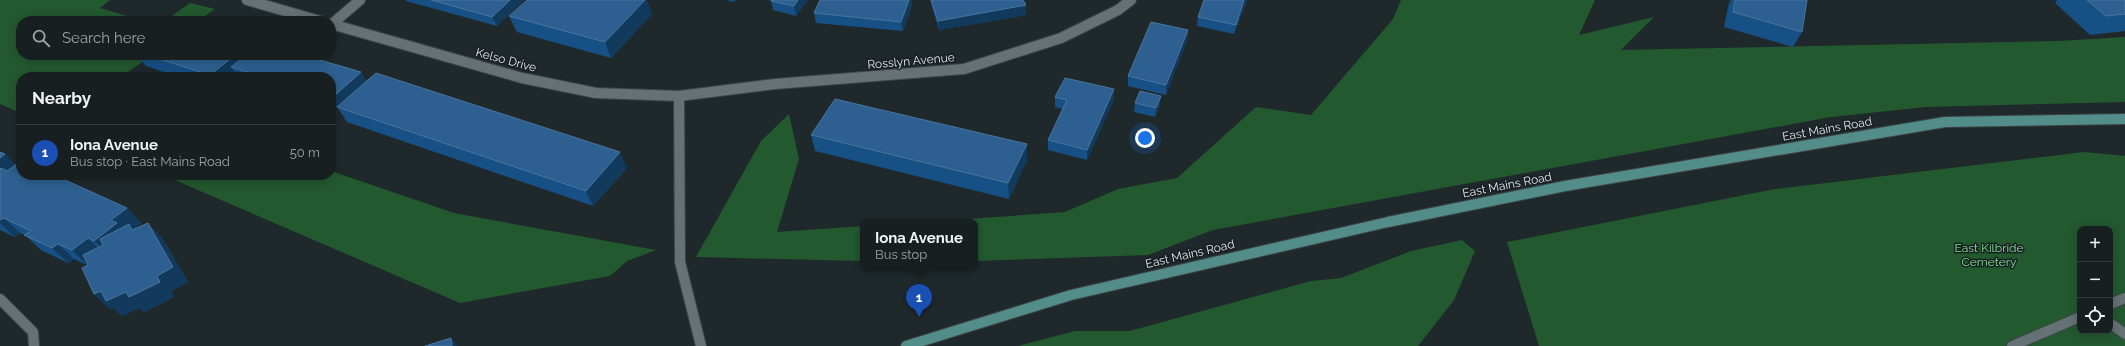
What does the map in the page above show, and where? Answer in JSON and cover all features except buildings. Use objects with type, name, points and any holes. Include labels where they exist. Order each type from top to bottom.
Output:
[{"type":"main road","name":"East Mains Road","points":[[906,346],[1071,295],[1388,222],[1564,186],[1946,122],[2125,119]]},
{"type":"street","points":[[247,0],[303,16]]},
{"type":"street","points":[[336,20],[360,0]]},
{"type":"street","name":"Rosslyn Avenue","points":[[678,96],[775,84],[964,69],[1061,38],[1118,10],[1131,0]]},
{"type":"street","name":"Kelso Drive","points":[[336,25],[530,80],[596,93],[678,96]]},
{"type":"street","points":[[678,96],[680,262],[701,346]]},
{"type":"street","points":[[2113,303],[2125,298]]},
{"type":"street","points":[[0,299],[33,332],[34,346]]},
{"type":"street","points":[[2012,346],[2077,318]]},
{"type":"street","points":[[2113,325],[2125,334]]},
{"type":"green space","points":[[0,0],[110,0],[100,8],[127,16],[16,16],[16,60],[145,60],[128,72],[16,72],[16,111],[0,104]]},
{"type":"green space","points":[[1401,0],[1595,0],[1579,35],[1654,17],[1621,50],[2059,41],[2125,37],[2125,102],[1926,107],[1831,117],[1213,230],[1148,255],[978,261],[978,219],[968,219],[1065,212],[1118,189],[1177,178],[1256,107],[1311,115],[1393,19]]},
{"type":"green space","points":[[190,3],[215,9],[205,16],[172,16]]},
{"type":"green space","points":[[789,114],[799,159],[777,232],[860,226],[860,261],[696,257],[761,141]]},
{"type":"green space","name":"East Kilbride Cemetery","points":[[2084,152],[2125,156],[2125,346],[1539,346],[1507,242],[1775,189]]},
{"type":"green space","points":[[336,173],[454,213],[656,250],[627,261],[610,276],[460,303],[175,180],[336,180]]},
{"type":"green space","points":[[1462,240],[1475,251],[1454,300],[1418,346],[1018,346],[1075,331],[1130,331],[1311,281],[1341,278],[1411,251]]},
{"type":"place","name":"Iona Avenue","points":[[919,317]]}]
